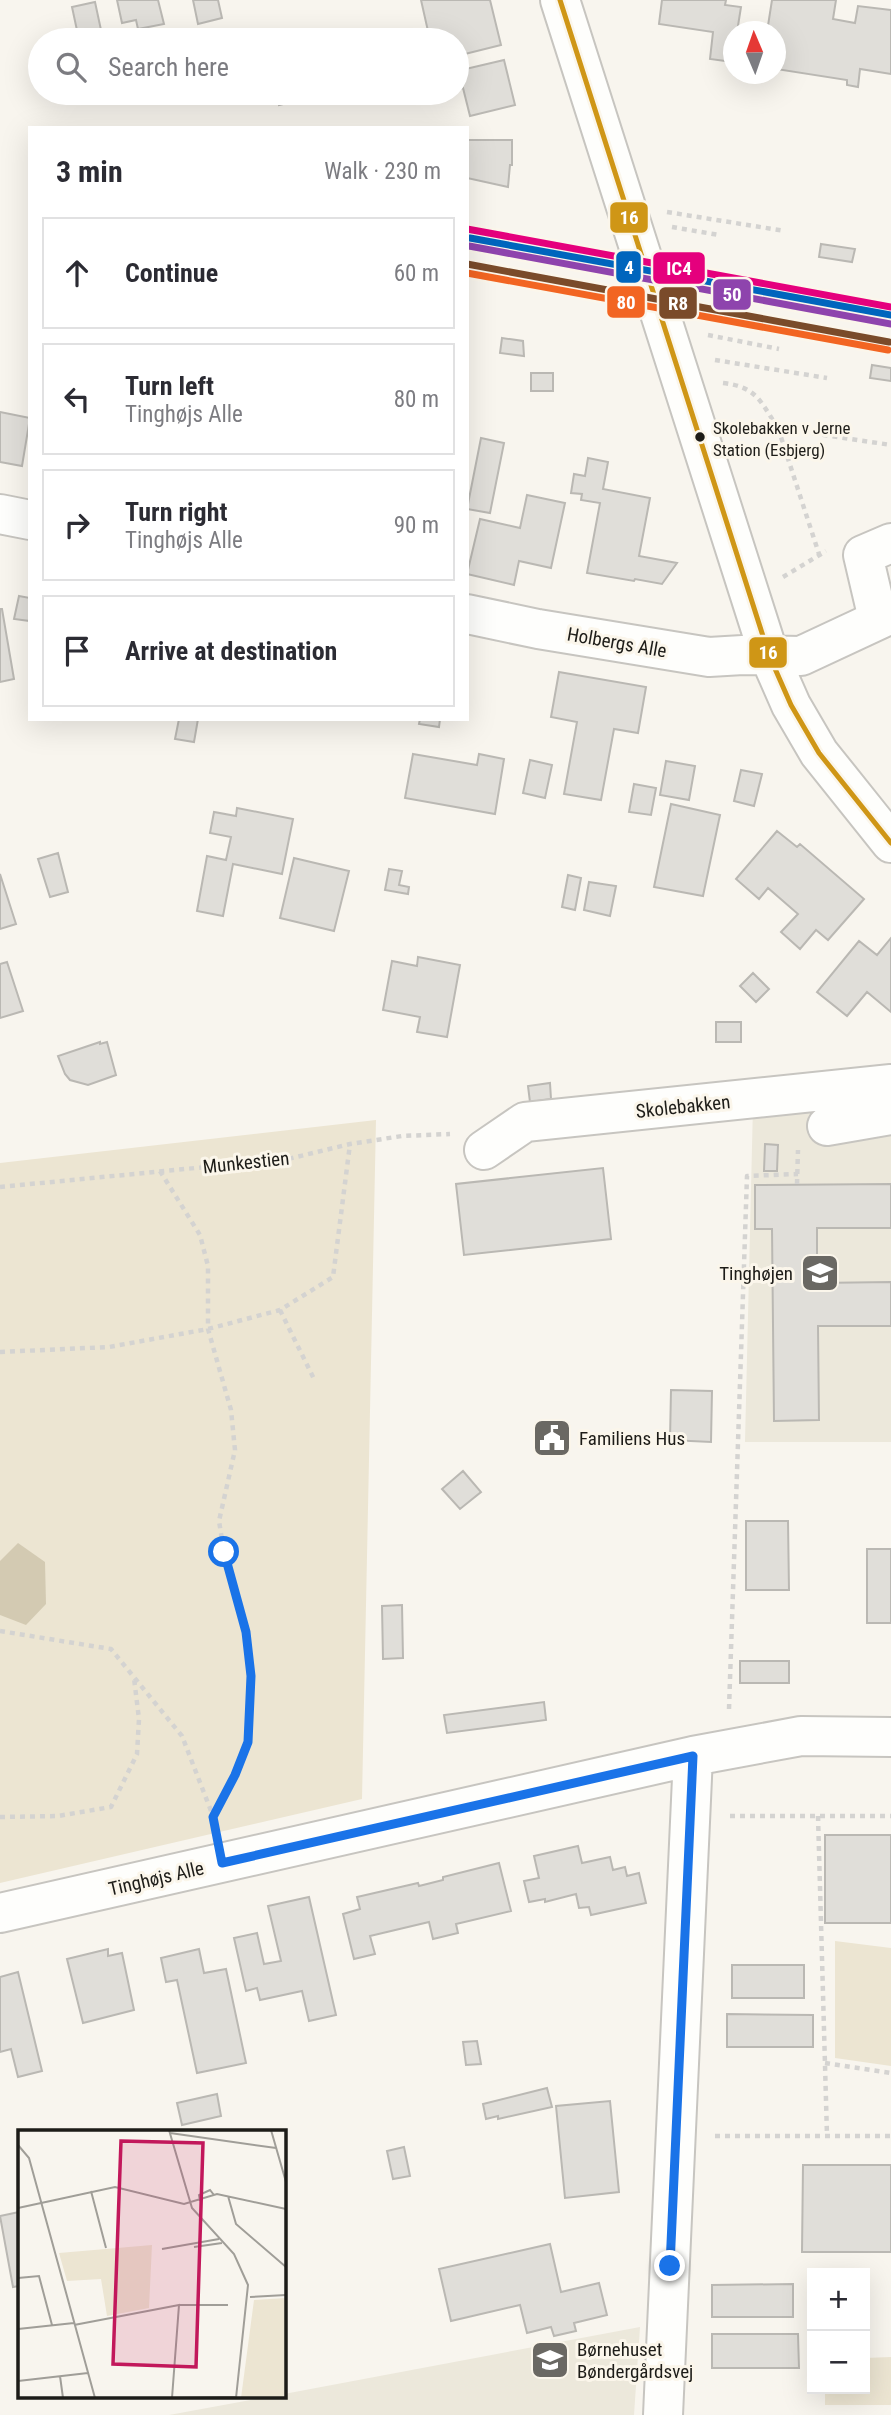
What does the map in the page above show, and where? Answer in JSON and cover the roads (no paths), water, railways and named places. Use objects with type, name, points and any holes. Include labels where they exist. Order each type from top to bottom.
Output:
[{"type":"street","points":[[560,0],[769,655],[791,705],[819,753],[891,843]]},
{"type":"street","points":[[0,513],[28,520]]},
{"type":"street","points":[[885,617],[863,555],[891,543]]},
{"type":"street","name":"Holbergs Alle","points":[[469,614],[709,657],[801,656],[885,617]]},
{"type":"street","name":"Skolebakken","points":[[484,1150],[525,1122],[891,1084]]},
{"type":"street","points":[[827,1126],[891,1115]]},
{"type":"street","name":"Tinghøjs Alle","points":[[0,1913],[711,1752],[801,1736],[891,1737]]},
{"type":"street","points":[[663,2415],[691,1815],[711,1752]]},
{"type":"rail line","name":"80","points":[[469,273],[888,350]]},
{"type":"place","name":"Skolebakken v Jerne Station (Esbjerg)","points":[[700,437]]},
{"type":"place","name":"Tinghøjen","points":[[820,1273]]},
{"type":"place","name":"Familiens Hus","points":[[552,1438]]},
{"type":"place","name":"Børnehuset Bøndergårdsvej","points":[[550,2360]]}]
